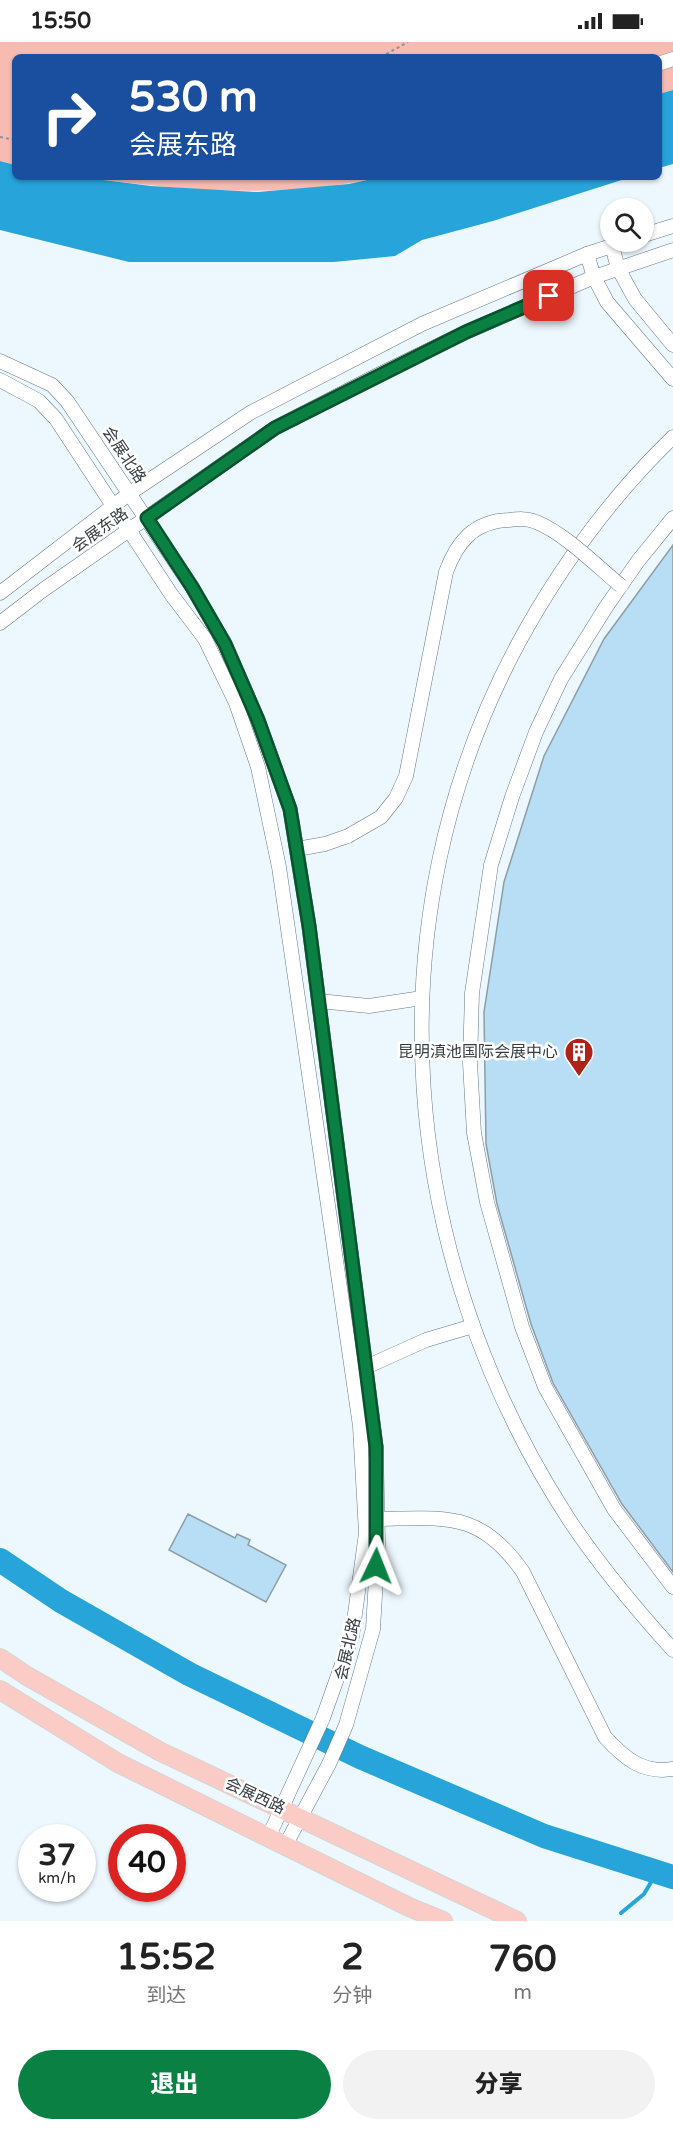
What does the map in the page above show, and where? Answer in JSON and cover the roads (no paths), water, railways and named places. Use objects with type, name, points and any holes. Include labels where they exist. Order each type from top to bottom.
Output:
[{"type":"main road","name":"会展西路","points":[[0,1658],[27,1676],[159,1751],[517,1921]]},
{"type":"main road","name":"会展西路","points":[[0,1690],[118,1764],[442,1921]]},
{"type":"street","points":[[654,232],[673,226]]},
{"type":"street","name":"会展东路","points":[[0,593],[130,493],[250,413],[422,324],[600,250]]},
{"type":"street","name":"会展东路","points":[[0,623],[275,428],[466,332],[594,277],[673,250]]},
{"type":"street","points":[[618,252],[618,268],[635,299],[673,345]]},
{"type":"street","points":[[587,254],[594,277],[607,302],[673,379]]},
{"type":"street","name":"会展北路","points":[[0,361],[52,386],[67,401],[192,587],[225,644],[258,720],[290,809],[319,1002],[376,1447],[377,1519],[373,1629],[346,1725],[329,1764],[285,1846]]},
{"type":"street","name":"会展北路","points":[[0,380],[39,401],[50,413],[171,594],[205,639],[237,703],[258,767],[279,867],[360,1426],[366,1533],[352,1636],[323,1718],[268,1838]]},
{"type":"street","points":[[673,438],[622,491],[559,574],[536,611],[494,692],[464,769],[440,855],[427,935],[422,998],[423,1095],[433,1173],[449,1250],[473,1326],[501,1395],[525,1443],[568,1517],[615,1582],[673,1650]]},
{"type":"street","points":[[673,518],[621,586],[561,680],[536,732],[508,808],[491,865],[479,932],[472,993],[470,1063],[474,1133],[487,1202],[522,1327],[541,1377],[614,1509],[673,1587]]},
{"type":"street","points":[[297,849],[325,844],[348,836],[381,817],[396,798],[406,776],[446,572],[453,552],[469,534],[502,520],[526,519],[538,522],[558,535],[621,586]]},
{"type":"street","points":[[319,1002],[369,1006],[422,998]]},
{"type":"street","points":[[366,1367],[426,1340],[473,1326]]},
{"type":"street","points":[[377,1519],[444,1518],[460,1520],[482,1529],[509,1552],[523,1572],[599,1726],[621,1755],[642,1767],[673,1769]]},
{"type":"water","points":[[673,90],[673,164],[662,167],[662,93]]},
{"type":"water","points":[[0,161],[12,164],[12,180],[104,180],[151,186],[258,192],[349,184],[367,180],[622,180],[493,221],[422,240],[395,256],[334,262],[129,262],[0,230]]},
{"type":"waterway","points":[[0,1560],[61,1601],[189,1674],[360,1757],[544,1836],[673,1877]]},
{"type":"waterway","points":[[621,1913],[644,1894],[657,1872]]},
{"type":"place","name":"昆明滇池国际会展中心","points":[[579,1078]]}]
